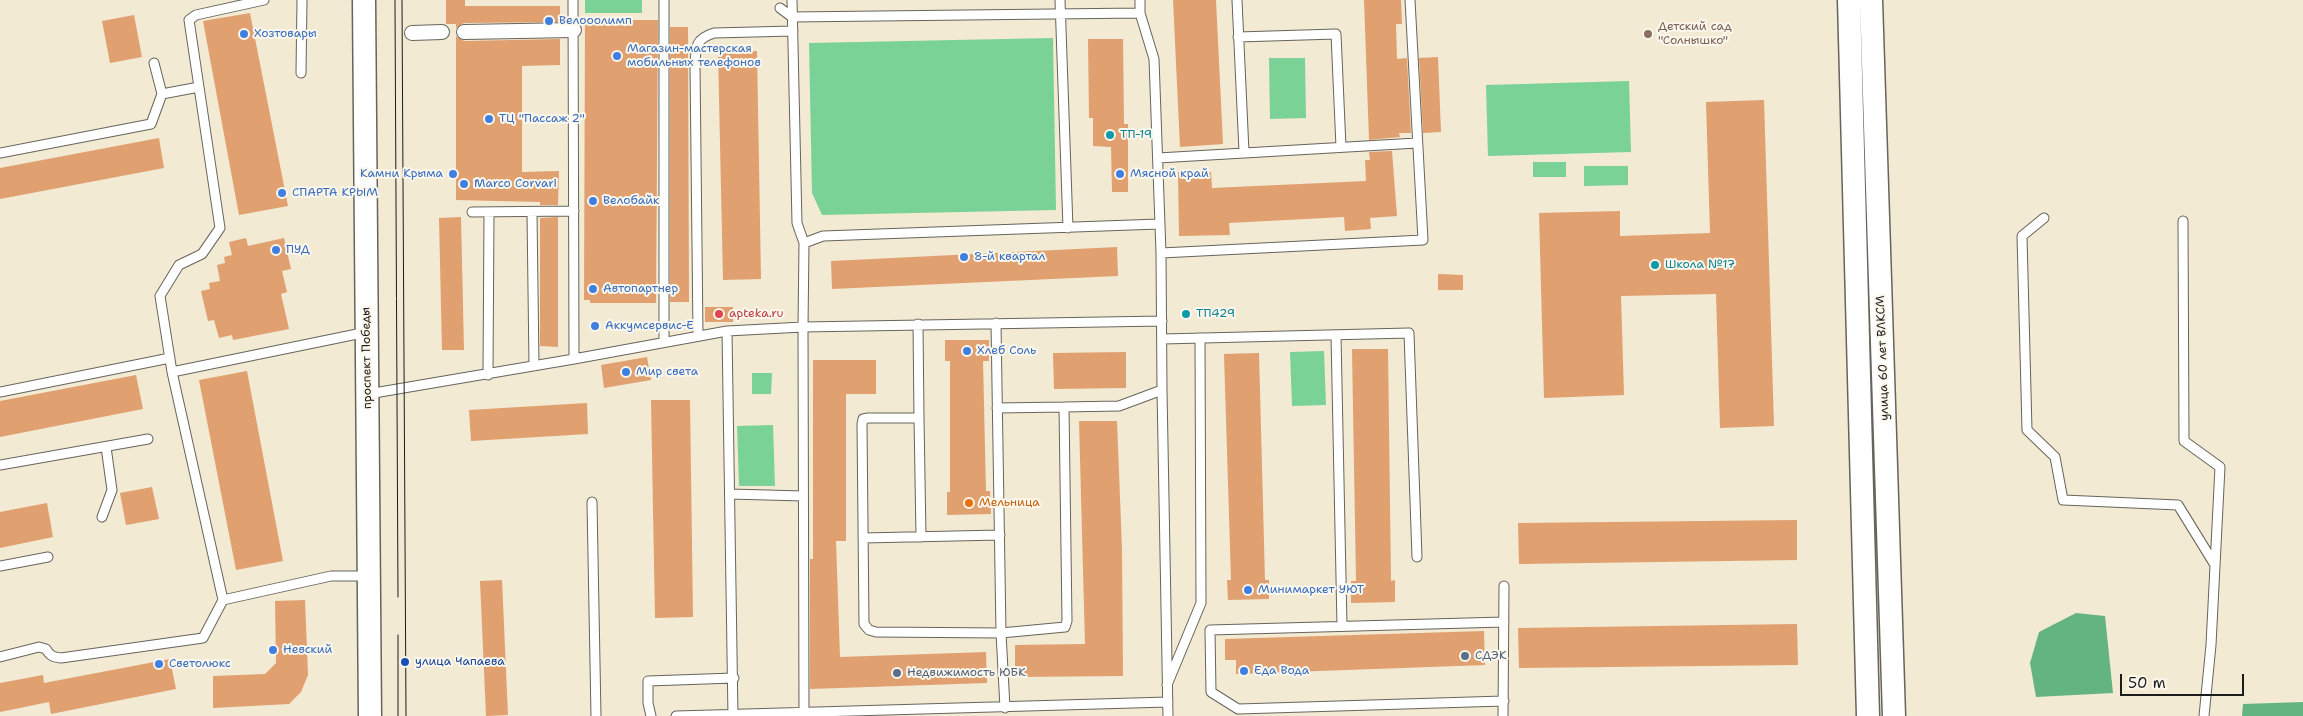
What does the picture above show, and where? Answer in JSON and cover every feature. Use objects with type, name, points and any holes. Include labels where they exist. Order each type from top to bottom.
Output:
[{"type":"street","name":"проспект Победы","points":[[364,0],[370,716]]},
{"type":"street","name":"улица 60 лет ВЛКСМ","points":[[1849,0],[1868,716]]},
{"type":"street","name":"улица 60 лет ВЛКСМ","points":[[1871,0],[1894,716]]},
{"type":"street","points":[[464,32],[574,30]]},
{"type":"street","points":[[412,33],[442,32]]},
{"type":"lane","points":[[0,657],[39,647],[46,649],[55,657],[61,658],[203,638],[222,600],[172,372],[160,296],[179,265],[202,254],[220,228],[189,20],[196,15],[264,0]]},
{"type":"lane","points":[[301,73],[302,0]]},
{"type":"lane","points":[[573,0],[574,359]]},
{"type":"lane","points":[[664,0],[664,342]]},
{"type":"lane","points":[[792,0],[797,223],[804,243],[804,714]]},
{"type":"lane","points":[[1060,0],[1068,228]]},
{"type":"lane","points":[[1140,0],[1140,13],[1154,59],[1158,158],[1168,716]]},
{"type":"lane","points":[[1237,0],[1244,152]]},
{"type":"lane","points":[[1161,253],[1423,240],[1410,0]]},
{"type":"lane","points":[[780,8],[792,17],[1140,13]]},
{"type":"lane","points":[[698,335],[695,65],[697,45],[702,37],[714,33],[792,31]]},
{"type":"lane","points":[[1238,37],[1336,34],[1341,147]]},
{"type":"lane","points":[[0,153],[150,124],[162,94],[154,63]]},
{"type":"lane","points":[[162,94],[199,87]]},
{"type":"lane","points":[[1158,158],[1417,143]]},
{"type":"lane","points":[[472,212],[532,213],[574,211]]},
{"type":"lane","points":[[488,375],[489,212]]},
{"type":"lane","points":[[532,213],[534,366]]},
{"type":"lane","points":[[2044,218],[2022,236],[2026,430],[2055,457],[2064,500],[2178,505],[2215,565]]},
{"type":"lane","points":[[2183,221],[2184,441],[2220,467],[2211,645],[2204,716]]},
{"type":"lane","points":[[804,243],[823,236],[1160,224]]},
{"type":"lane","points":[[368,394],[488,375],[728,331],[918,324],[1162,321]]},
{"type":"lane","points":[[918,324],[922,537]]},
{"type":"lane","points":[[996,324],[1000,633],[1005,708]]},
{"type":"lane","points":[[728,331],[733,715]]},
{"type":"lane","points":[[172,372],[367,332]]},
{"type":"lane","points":[[1162,339],[1409,333],[1417,557]]},
{"type":"lane","points":[[1336,335],[1342,626]]},
{"type":"lane","points":[[1167,685],[1201,603],[1200,338]]},
{"type":"lane","points":[[0,392],[170,358]]},
{"type":"lane","points":[[997,408],[1119,406],[1162,390]]},
{"type":"lane","points":[[919,418],[863,419],[864,624],[869,630],[876,632],[1000,633],[1059,629],[1065,627],[1067,621],[1064,407]]},
{"type":"lane","points":[[0,465],[148,439]]},
{"type":"lane","points":[[102,517],[112,490],[106,447]]},
{"type":"lane","points":[[730,494],[803,496]]},
{"type":"lane","points":[[592,502],[596,716]]},
{"type":"lane","points":[[863,538],[1000,535]]},
{"type":"lane","points":[[0,566],[48,557]]},
{"type":"lane","points":[[222,600],[331,576],[369,576]]},
{"type":"lane","points":[[1504,586],[1504,716]]},
{"type":"lane","points":[[1504,622],[1210,630],[1211,692],[1238,709],[1504,701]]},
{"type":"lane","points":[[651,716],[648,703],[648,681],[734,678]]},
{"type":"lane","points":[[676,716],[804,714],[1168,702]]},
{"type":"green space","points":[[585,0],[642,0],[642,13],[585,13]]},
{"type":"green space","points":[[1053,38],[1056,210],[822,215],[812,193],[809,43]]},
{"type":"green space","points":[[1269,58],[1305,58],[1306,118],[1270,119]]},
{"type":"green space","points":[[1629,81],[1631,152],[1488,156],[1486,85]]},
{"type":"green space","points":[[1533,162],[1566,162],[1566,177],[1533,177]]},
{"type":"green space","points":[[1584,166],[1628,166],[1628,185],[1584,186]]},
{"type":"green space","points":[[1324,351],[1326,405],[1292,406],[1290,352]]},
{"type":"green space","points":[[752,373],[772,373],[771,394],[752,394]]},
{"type":"green space","points":[[773,425],[775,486],[739,486],[737,426]]},
{"type":"green space","points":[[2076,613],[2105,616],[2113,693],[2036,697],[2030,663],[2039,632]]},
{"type":"green space","points":[[2303,702],[2303,716],[2242,716],[2243,704]]},
{"type":"building","points":[[446,0],[465,0],[465,6],[560,6],[560,22],[464,23],[456,28],[456,24],[446,24]]},
{"type":"building","points":[[1173,0],[1216,0],[1223,144],[1180,147]]},
{"type":"building","points":[[1364,0],[1401,0],[1402,24],[1396,24],[1397,59],[1407,58],[1411,133],[1399,133],[1400,137],[1369,140]]},
{"type":"building","points":[[250,13],[288,206],[239,215],[203,21]]},
{"type":"building","points":[[134,15],[142,57],[110,63],[102,21]]},
{"type":"building","points":[[585,20],[658,20],[656,303],[590,303],[590,300],[584,300]]},
{"type":"building","points":[[670,27],[688,27],[689,302],[670,302]]},
{"type":"building","name":"ТЦ \"Пассаж 2\"","points":[[456,36],[464,41],[560,39],[560,65],[522,66],[522,172],[559,171],[558,205],[540,205],[540,202],[456,200]]},
{"type":"building","points":[[1088,39],[1123,39],[1124,124],[1128,124],[1128,192],[1112,192],[1111,147],[1093,146],[1093,118],[1089,118]]},
{"type":"building","points":[[757,51],[761,279],[723,280],[718,52]]},
{"type":"building","points":[[1438,57],[1441,132],[1423,133],[1419,58]]},
{"type":"building","name":"Школа №17","points":[[1764,100],[1774,426],[1720,428],[1716,294],[1621,296],[1624,395],[1544,398],[1539,213],[1620,211],[1620,236],[1710,233],[1706,102]]},
{"type":"building","points":[[159,138],[164,168],[0,199],[0,168]]},
{"type":"building","points":[[1392,151],[1397,216],[1370,218],[1371,229],[1345,231],[1344,217],[1229,223],[1230,235],[1179,236],[1178,172],[1211,172],[1212,188],[1366,181],[1365,160],[1370,160],[1369,152]]},
{"type":"building","points":[[461,217],[464,350],[442,350],[439,218]]},
{"type":"building","points":[[558,217],[558,347],[540,346],[540,218]]},
{"type":"building","points":[[246,238],[248,246],[284,238],[291,269],[282,271],[287,292],[281,294],[289,329],[233,340],[232,335],[219,338],[214,320],[208,321],[201,291],[210,289],[209,283],[220,281],[217,265],[225,263],[224,257],[232,255],[229,242]]},
{"type":"building","points":[[1117,247],[1118,276],[832,289],[831,261]]},
{"type":"building","points":[[1438,274],[1463,275],[1463,290],[1438,290]]},
{"type":"building","name":"apteka.ru","points":[[705,307],[733,307],[733,322],[705,322]]},
{"type":"building","points":[[945,340],[989,340],[989,361],[983,361],[986,491],[990,491],[991,514],[947,515],[947,492],[950,492],[950,361],[945,361]]},
{"type":"building","points":[[1352,349],[1388,349],[1391,581],[1395,580],[1395,602],[1351,603],[1351,581],[1356,581]]},
{"type":"building","points":[[1126,352],[1126,388],[1054,389],[1053,353]]},
{"type":"building","points":[[1259,353],[1265,580],[1269,580],[1269,599],[1228,600],[1227,580],[1231,580],[1224,354]]},
{"type":"building","name":"Мир света","points":[[647,357],[651,380],[604,388],[601,365]]},
{"type":"building","points":[[813,360],[876,360],[876,394],[846,394],[846,541],[836,541],[840,657],[986,652],[987,683],[810,689],[810,559],[813,559]]},
{"type":"building","points":[[247,371],[283,561],[236,570],[199,380]]},
{"type":"building","points":[[136,375],[143,409],[0,437],[0,401]]},
{"type":"building","points":[[651,400],[690,400],[693,617],[655,618]]},
{"type":"building","points":[[587,403],[588,434],[471,441],[469,410]]},
{"type":"building","points":[[1079,421],[1117,421],[1122,549],[1123,676],[1015,677],[1015,645],[1085,644]]},
{"type":"building","points":[[152,487],[159,519],[126,525],[120,493]]},
{"type":"building","points":[[47,503],[53,537],[0,548],[0,512]]},
{"type":"building","points":[[1797,520],[1797,560],[1519,564],[1518,523]]},
{"type":"building","points":[[502,580],[508,715],[486,716],[480,581]]},
{"type":"building","points":[[305,600],[308,675],[301,692],[289,704],[213,708],[213,676],[265,674],[276,663],[275,601]]},
{"type":"building","points":[[1797,624],[1798,665],[1519,668],[1518,628]]},
{"type":"building","points":[[1484,631],[1485,665],[1236,674],[1236,660],[1225,660],[1225,639]]},
{"type":"building","points":[[170,659],[176,689],[51,714],[49,702],[0,712],[0,683],[43,675],[44,683]]},
{"type":"tram line","points":[[395,0],[398,597]]},
{"type":"tram line","points":[[402,0],[406,716]]},
{"type":"tram line","points":[[398,635],[398,716]]},
{"type":"place","name":"Велооолимп","points":[[549,21]]},
{"type":"place","name":"Хозтовары","points":[[244,34]]},
{"type":"place","name":"Детский сад \"Солнышко\"","points":[[1648,34]]},
{"type":"place","name":"Магазин-мастерская мобильных телефонов","points":[[617,56]]},
{"type":"place","name":"ТЦ \"Пассаж 2\"","points":[[489,119]]},
{"type":"place","name":"ТП-19","points":[[1110,135]]},
{"type":"place","name":"Камни Крыма","points":[[453,174]]},
{"type":"place","name":"Мясной край","points":[[1120,174]]},
{"type":"place","name":"Marco Corvari","points":[[464,184]]},
{"type":"place","name":"СПАРТА КРЫМ","points":[[282,193]]},
{"type":"place","name":"Велобайк","points":[[593,201]]},
{"type":"place","name":"ПУД","points":[[276,250]]},
{"type":"place","name":"8-й квартал","points":[[964,257]]},
{"type":"place","name":"Школа №17","points":[[1655,265]]},
{"type":"place","name":"Автопартнер","points":[[593,289]]},
{"type":"place","name":"apteka.ru","points":[[719,314]]},
{"type":"place","name":"ТП429","points":[[1186,314]]},
{"type":"place","name":"Аккумсервис-Е","points":[[595,326]]},
{"type":"place","name":"Хлеб Соль","points":[[967,351]]},
{"type":"place","name":"Мир света","points":[[626,372]]},
{"type":"place","name":"Мельница","points":[[969,503]]},
{"type":"place","name":"Минимаркет УЮТ","points":[[1248,590]]},
{"type":"place","name":"Невский","points":[[273,650]]},
{"type":"place","name":"СДЭК","points":[[1465,656]]},
{"type":"place","name":"улица Чапаева","points":[[405,662]]},
{"type":"place","name":"Светолюкс","points":[[159,664]]},
{"type":"place","name":"Еда Вода","points":[[1244,671]]},
{"type":"place","name":"Недвижимость ЮБК","points":[[897,673]]}]
